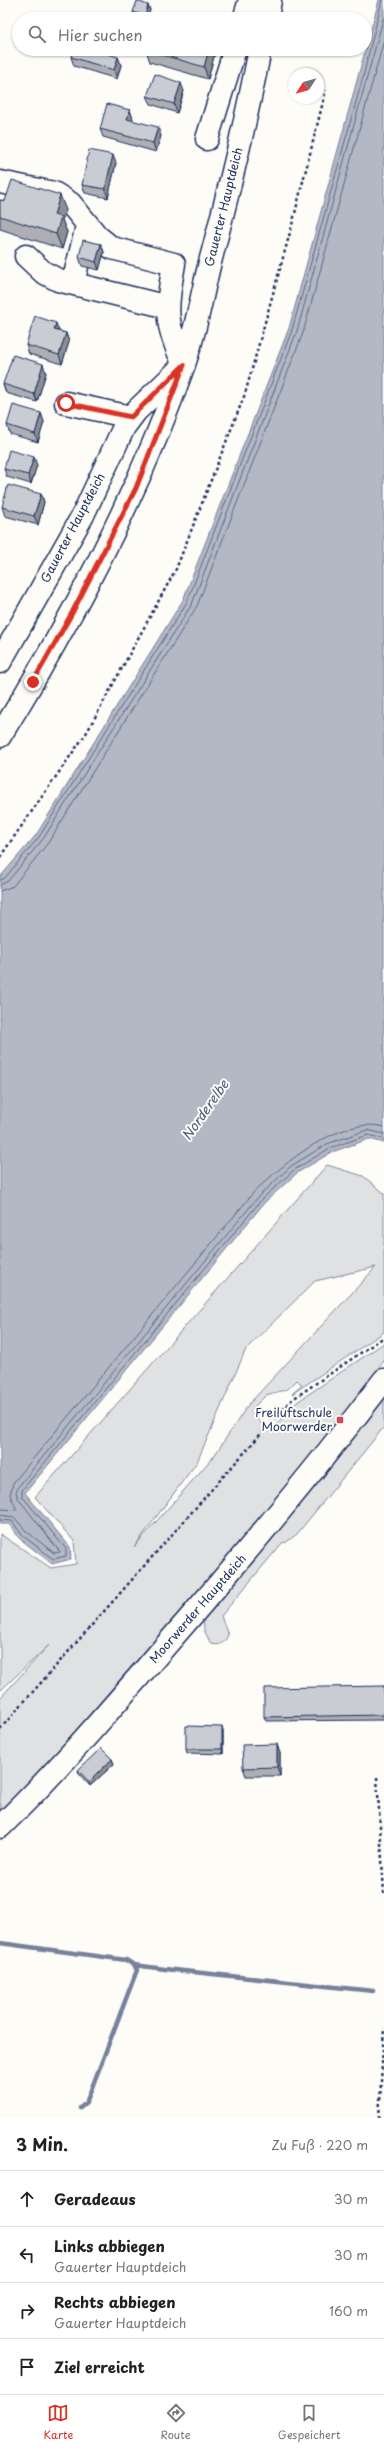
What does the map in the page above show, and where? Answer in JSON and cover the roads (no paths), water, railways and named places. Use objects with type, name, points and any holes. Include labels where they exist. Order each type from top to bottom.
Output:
[{"type":"street","points":[[246,12],[250,0]]},
{"type":"street","points":[[267,12],[270,0]]},
{"type":"street","points":[[207,139],[233,56]]},
{"type":"street","name":"Gauerter Hauptdeich","points":[[0,736],[37,675],[105,551],[136,488],[184,365],[230,185],[258,56]]},
{"type":"street","points":[[0,182],[54,193],[70,203],[97,236],[112,248],[174,264],[167,318],[172,338],[184,365]]},
{"type":"street","points":[[73,283],[87,224]]},
{"type":"street","points":[[26,256],[43,272],[58,280],[168,307]]},
{"type":"street","name":"Gauerter Hauptdeich","points":[[0,662],[83,515],[124,427],[131,417],[184,365]]},
{"type":"street","points":[[66,403],[131,417]]},
{"type":"street","name":"Moorwerder Hauptdeich","points":[[0,1827],[97,1725],[189,1620],[281,1511],[384,1380]]},
{"type":"water","name":"Norderelbe","points":[[379,0],[384,0],[384,1143],[369,1139],[332,1152],[297,1173],[265,1202],[25,1493],[70,1547],[71,1559],[52,1564],[19,1538],[9,1524],[0,1524],[0,877],[36,835],[183,600],[289,328],[364,56],[372,56],[372,26]]},
{"type":"waterway","points":[[0,1943],[126,1960],[134,1965],[165,1969],[373,1991]]},
{"type":"waterway","points":[[80,2108],[86,2103],[137,1970],[134,1965]]},
{"type":"place","name":"Freiluftschule Moorwerder","points":[[340,1420]]}]
